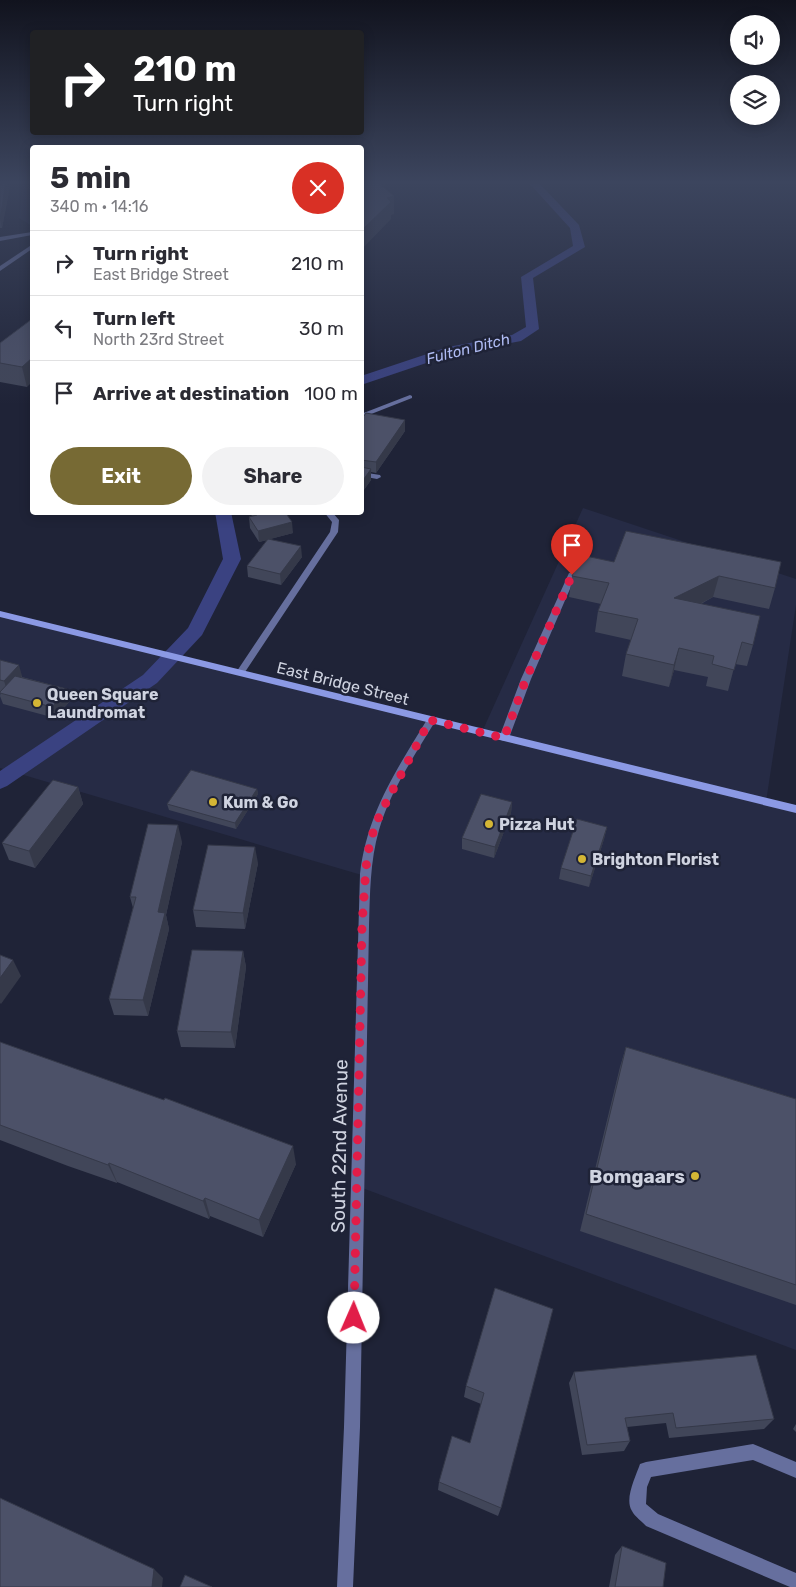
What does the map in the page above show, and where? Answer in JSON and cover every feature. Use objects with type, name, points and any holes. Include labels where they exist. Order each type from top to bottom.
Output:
[{"type":"main road","name":"East Bridge Street","points":[[0,614],[796,809]]},
{"type":"street","points":[[0,269],[17,257]]},
{"type":"street","points":[[364,415],[410,397]]},
{"type":"street","points":[[364,475],[377,477]]},
{"type":"street","points":[[240,673],[334,532],[336,522],[330,515]]},
{"type":"street","points":[[504,738],[526,679],[572,575]]},
{"type":"street","name":"South 22nd Avenue","points":[[345,1587],[352,1427],[362,926],[366,867],[370,841],[380,814],[430,720]]},
{"type":"street","points":[[796,1470],[753,1452],[646,1470],[639,1487],[638,1507],[652,1520],[796,1581]]},
{"type":"shaded area","points":[[583,508],[796,579],[796,605],[766,802],[796,809],[796,1350],[357,1186],[365,876],[0,768],[0,614],[482,732]]},
{"type":"building","points":[[30,320],[30,360],[22,367],[0,363],[0,343]]},
{"type":"building","points":[[366,413],[405,420],[376,462],[364,460],[364,416]]},
{"type":"building","points":[[364,468],[371,469],[364,479]]},
{"type":"building","points":[[257,515],[287,515],[292,522],[258,531],[249,517]]},
{"type":"building","points":[[626,531],[781,562],[775,588],[719,576],[674,598],[760,616],[753,645],[742,642],[734,670],[712,664],[714,656],[679,648],[674,665],[626,654],[638,619],[598,611],[609,583],[572,576],[581,555],[614,562]]},
{"type":"building","points":[[268,539],[301,546],[280,574],[247,566]]},
{"type":"building","points":[[0,660],[19,665],[4,681],[0,680]]},
{"type":"building","points":[[15,676],[67,689],[52,707],[0,693]]},
{"type":"building","name":"Kum & Go","points":[[191,770],[257,789],[235,823],[167,804]]},
{"type":"building","points":[[53,780],[78,787],[29,851],[2,843]]},
{"type":"building","name":"Pizza Hut","points":[[481,794],[512,802],[495,847],[462,838]]},
{"type":"building","name":"Brighton Florist","points":[[577,819],[607,827],[591,876],[561,868]]},
{"type":"building","points":[[148,824],[178,825],[158,912],[165,913],[143,1000],[109,999],[136,897],[130,897]]},
{"type":"building","points":[[208,845],[255,847],[243,913],[193,910]]},
{"type":"building","points":[[192,950],[243,951],[231,1032],[177,1031]]},
{"type":"building","points":[[0,955],[13,960],[0,978]]},
{"type":"building","points":[[0,1042],[164,1100],[165,1098],[293,1146],[259,1220],[205,1198],[203,1201],[109,1163],[108,1165],[0,1125]]},
{"type":"building","name":"Bomgaars","points":[[626,1047],[796,1099],[796,1285],[586,1214]]},
{"type":"building","points":[[495,1288],[553,1309],[501,1508],[439,1482],[452,1436],[470,1443],[484,1393],[466,1386]]},
{"type":"building","points":[[756,1355],[774,1419],[676,1428],[673,1413],[625,1418],[630,1441],[587,1445],[574,1372]]},
{"type":"building","points":[[0,1498],[154,1569],[152,1587],[0,1587]]},
{"type":"building","points":[[622,1546],[666,1563],[663,1587],[615,1587]]},
{"type":"building","points":[[185,1575],[212,1587],[180,1587]]},
{"type":"waterway","name":"Fulton Ditch","points":[[364,380],[453,350],[516,338],[533,329],[527,277],[562,257]]},
{"type":"waterway","name":"Fulton Ditch","points":[[0,781],[150,679],[196,631],[232,559],[224,515]]},
{"type":"place","name":"Queen Square Laundromat","points":[[37,703]]},
{"type":"place","name":"Kum & Go","points":[[213,802]]},
{"type":"place","name":"Pizza Hut","points":[[489,824]]},
{"type":"place","name":"Brighton Florist","points":[[582,859]]},
{"type":"place","name":"Bomgaars","points":[[695,1176]]},
{"type":"route","points":[[354,1318],[362,926],[366,867],[370,841],[380,814],[430,720],[504,738],[526,679],[572,575]]}]
